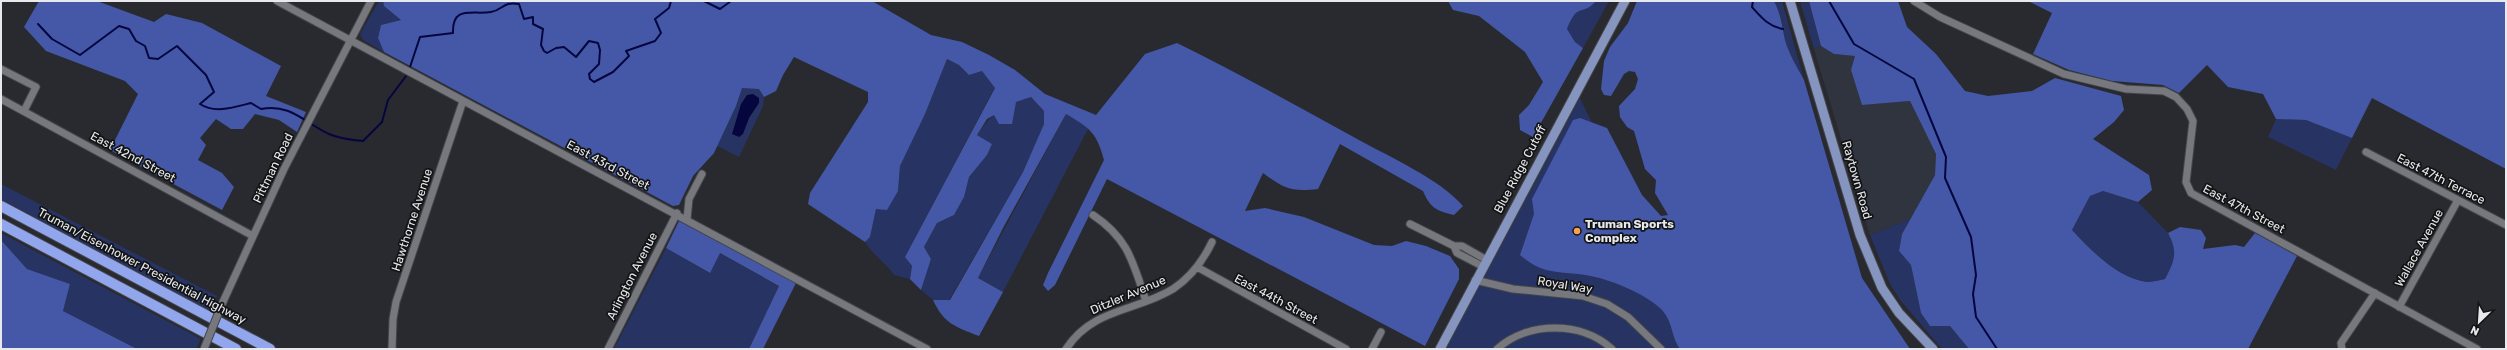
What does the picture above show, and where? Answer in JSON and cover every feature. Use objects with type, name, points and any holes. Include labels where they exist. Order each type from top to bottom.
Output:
[{"type":"highway","name":"Truman/Eisenhower Presidential Highway","points":[[1,206],[270,349]]},
{"type":"highway","points":[[1,224],[236,349]]},
{"type":"main road","name":"Blue Ridge Cutoff","points":[[1440,349],[1484,263],[1625,1]]},
{"type":"main road","name":"Raytown Road","points":[[1790,1],[1860,235],[1882,288],[1899,313],[1933,349]]},
{"type":"street","name":"East 43rd Street","points":[[277,1],[463,101],[677,213],[927,349]]},
{"type":"street","name":"Pittman Road","points":[[204,349],[222,304],[303,133],[371,1]]},
{"type":"street","name":"East 47th Street","points":[[1914,1],[1940,17],[2064,74],[2126,89],[2164,91],[2176,97],[2188,109],[2193,121],[2186,182],[2191,193],[2477,349]]},
{"type":"street","points":[[1,69],[36,87],[24,112]]},
{"type":"street","name":"East 42nd Street","points":[[1,99],[254,236]]},
{"type":"street","name":"Hawthorne Avenue","points":[[392,349],[393,319],[396,302],[463,101]]},
{"type":"street","name":"East 47th Terrace","points":[[2366,152],[2506,225]]},
{"type":"street","points":[[687,219],[689,199],[702,174]]},
{"type":"street","name":"Wallace Avenue","points":[[2399,307],[2458,200]]},
{"type":"street","name":"Arlington Avenue","points":[[608,349],[677,213]]},
{"type":"street","points":[[1093,215],[1113,230],[1127,247],[1134,262],[1146,301]]},
{"type":"street","points":[[1410,224],[1454,246],[1457,253],[1484,263]]},
{"type":"street","name":"Ditzler Avenue","points":[[1066,349],[1080,331],[1092,322],[1146,301],[1174,288],[1198,267],[1212,242]]},
{"type":"street","name":"East 44th Street","points":[[1198,267],[1346,349]]},
{"type":"street","name":"Royal Way","points":[[1475,280],[1512,289],[1583,296],[1607,304],[1628,317],[1654,345],[1661,349]]},
{"type":"street","points":[[2340,347],[2375,293]]},
{"type":"street","points":[[1497,349],[1523,333],[1550,328],[1581,331],[1604,342],[1612,349]]},
{"type":"street","points":[[1372,349],[1381,332]]},
{"type":"shaded area","points":[[39,1],[97,1],[154,22],[166,14],[202,23],[281,66],[266,96],[306,112],[297,132],[279,120],[255,114],[243,129],[231,129],[216,119],[200,138],[206,145],[198,160],[222,173],[234,187],[222,210],[110,150],[138,94],[125,81],[46,51],[24,27]]},
{"type":"shaded area","points":[[379,1],[383,1],[384,6],[401,20],[381,25],[378,38],[384,52],[363,40],[360,34]]},
{"type":"shaded area","points":[[383,1],[872,1],[931,35],[962,42],[989,55],[1015,70],[1045,94],[1096,115],[1145,54],[1177,43],[1246,78],[1429,178],[1453,196],[1463,206],[1454,215],[1435,208],[1428,201],[1423,191],[1340,144],[1318,189],[1301,190],[1289,188],[1277,183],[1263,173],[1245,211],[1265,208],[1304,217],[1374,245],[1392,246],[1406,241],[1426,246],[1450,256],[1459,269],[1459,279],[1425,346],[1107,179],[1055,285],[1048,291],[1043,285],[1048,273],[1104,160],[1098,143],[1091,132],[1081,123],[1066,114],[1003,228],[978,278],[1003,292],[979,336],[957,327],[946,320],[933,300],[950,300],[1023,172],[1044,124],[1044,111],[1031,97],[1016,102],[1012,124],[999,124],[994,115],[987,119],[977,135],[992,144],[987,155],[969,177],[964,197],[954,215],[937,223],[924,247],[931,259],[921,290],[910,279],[912,266],[905,257],[995,88],[982,71],[969,75],[959,65],[947,59],[925,114],[900,166],[898,191],[887,210],[876,209],[870,237],[865,242],[808,204],[810,193],[868,102],[868,92],[794,57],[783,75],[776,91],[764,97],[759,89],[742,88],[736,106],[714,153],[693,176],[679,205],[673,206],[384,52],[378,38],[381,25],[401,20],[384,6]]},
{"type":"shaded area","points":[[1448,1],[1596,1],[1591,6],[1577,12],[1571,20],[1567,29],[1575,42],[1583,48],[1533,137],[1520,130],[1519,115],[1529,105],[1543,82],[1525,52],[1479,16],[1453,10]]},
{"type":"shaded area","points":[[1596,1],[1609,1],[1583,48],[1575,42],[1567,29],[1577,12],[1591,6]]},
{"type":"shaded area","points":[[1637,1],[1774,1],[1780,15],[1785,40],[1793,60],[1804,80],[1862,278],[1910,349],[1680,349],[1668,318],[1660,308],[1645,297],[1604,279],[1543,269],[1520,255],[1534,214],[1532,199],[1573,120],[1580,118],[1607,128],[1642,195],[1661,216],[1668,215],[1655,193],[1656,180],[1645,169],[1634,131],[1627,127],[1620,117],[1619,106],[1635,89],[1638,79],[1635,72],[1629,71],[1624,74],[1611,96],[1604,95],[1601,89],[1604,61],[1610,47],[1628,23]]},
{"type":"shaded area","points":[[1774,1],[1782,1],[1804,80],[1793,60],[1785,40],[1780,15]]},
{"type":"shaded area","points":[[1800,1],[1809,1],[1821,46],[1814,49]]},
{"type":"shaded area","points":[[1809,1],[1898,1],[1907,27],[1936,54],[1965,91],[1988,96],[2032,91],[2055,78],[2121,96],[2124,110],[2114,122],[2093,139],[2149,175],[2152,190],[2138,202],[2103,191],[2090,196],[2072,230],[2087,246],[2115,269],[2136,280],[2147,282],[2165,279],[2174,256],[2173,246],[2168,233],[2180,227],[2201,230],[2206,238],[2203,249],[2235,245],[2244,247],[2255,233],[2297,256],[2248,349],[1969,349],[1950,326],[1930,326],[1921,313],[1911,265],[1899,251],[1902,234],[1935,175],[1936,154],[1910,101],[1862,105],[1851,70],[1855,56],[1834,54],[1821,46]]},
{"type":"shaded area","points":[[2028,1],[2506,1],[2506,169],[2372,98],[2352,138],[2306,120],[2276,119],[2263,94],[2228,87],[2207,65],[2179,93],[2163,85],[2112,81],[2069,70],[2033,54],[2052,13]]},
{"type":"shaded area","points":[[1821,46],[1834,54],[1855,56],[1862,105],[1910,101],[1936,154],[1935,175],[1910,219],[1870,235],[1814,49]]},
{"type":"shaded area","points":[[947,59],[959,65],[969,75],[982,71],[995,87],[905,257],[912,266],[910,279],[894,275],[865,242],[870,237],[876,209],[898,191],[900,166],[925,114]]},
{"type":"shaded area","points":[[742,87],[759,89],[764,97],[763,106],[739,157],[717,146],[736,106]]},
{"type":"shaded area","points":[[753,94],[759,98],[759,103],[749,118],[743,134],[739,137],[732,134],[741,104],[747,95]]},
{"type":"shaded area","points":[[1031,97],[1044,111],[1044,124],[1023,172],[949,300],[933,300],[921,290],[931,259],[924,247],[937,223],[954,215],[964,197],[969,177],[987,155],[992,144],[977,135],[982,127],[994,115],[1014,103]]},
{"type":"shaded area","name":"Truman Sports Complex","points":[[1580,98],[1702,349],[1446,349]]},
{"type":"shaded area","points":[[1066,114],[1089,127],[1003,292],[978,278]]},
{"type":"shaded area","points":[[2276,119],[2306,120],[2352,138],[2336,170],[2268,137]]},
{"type":"shaded area","points":[[1,184],[217,296],[211,311],[1,199]]},
{"type":"shaded area","points":[[2103,191],[2138,202],[2168,233],[2174,245],[2174,262],[2165,279],[2147,282],[2136,280],[2126,275],[2105,262],[2072,230],[2090,196]]},
{"type":"shaded area","points":[[1910,219],[1902,234],[1899,251],[1911,265],[1921,313],[1930,326],[1950,326],[1969,349],[1942,349],[1901,301],[1890,284],[1870,235]]},
{"type":"shaded area","points":[[679,221],[796,283],[763,349],[749,349],[779,286],[720,253],[710,273],[666,248]]},
{"type":"shaded area","points":[[1,233],[201,339],[196,349],[137,349],[63,311],[70,284],[27,269],[1,240]]},
{"type":"shaded area","points":[[1,240],[27,269],[70,284],[63,311],[137,349],[1,349]]},
{"type":"shaded area","points":[[666,248],[709,273],[719,253],[779,286],[749,349],[614,349]]},
{"type":"waterway","points":[[410,67],[420,37],[453,33],[456,18],[464,13],[491,12],[514,3],[519,4],[524,19],[533,17],[533,24],[543,29],[541,45],[547,53],[556,48],[564,47],[576,57],[589,41],[598,43],[600,50],[599,64],[589,74],[590,79],[594,82],[613,72],[629,56],[626,51],[655,41],[661,33],[655,19],[669,8],[671,1]]},
{"type":"waterway","points":[[704,1],[720,9],[731,1]]},
{"type":"waterway","points":[[1753,1],[1752,7],[1762,18],[1769,24],[1783,29]]},
{"type":"waterway","points":[[1829,1],[1854,44],[1914,79],[1946,157],[1945,178],[1971,237],[1976,275],[1973,294],[1976,317],[1997,349]]},
{"type":"waterway","points":[[38,24],[52,39],[80,55],[119,26],[129,29],[136,41],[145,46],[149,58],[158,59],[177,46],[206,75],[214,92],[200,104],[212,109],[225,109],[251,103],[261,109],[271,108],[289,111],[320,130],[337,137],[350,140],[363,141],[382,122],[388,100],[406,76]]},
{"type":"place","name":"Truman Sports Complex","points":[[1577,231]]}]
